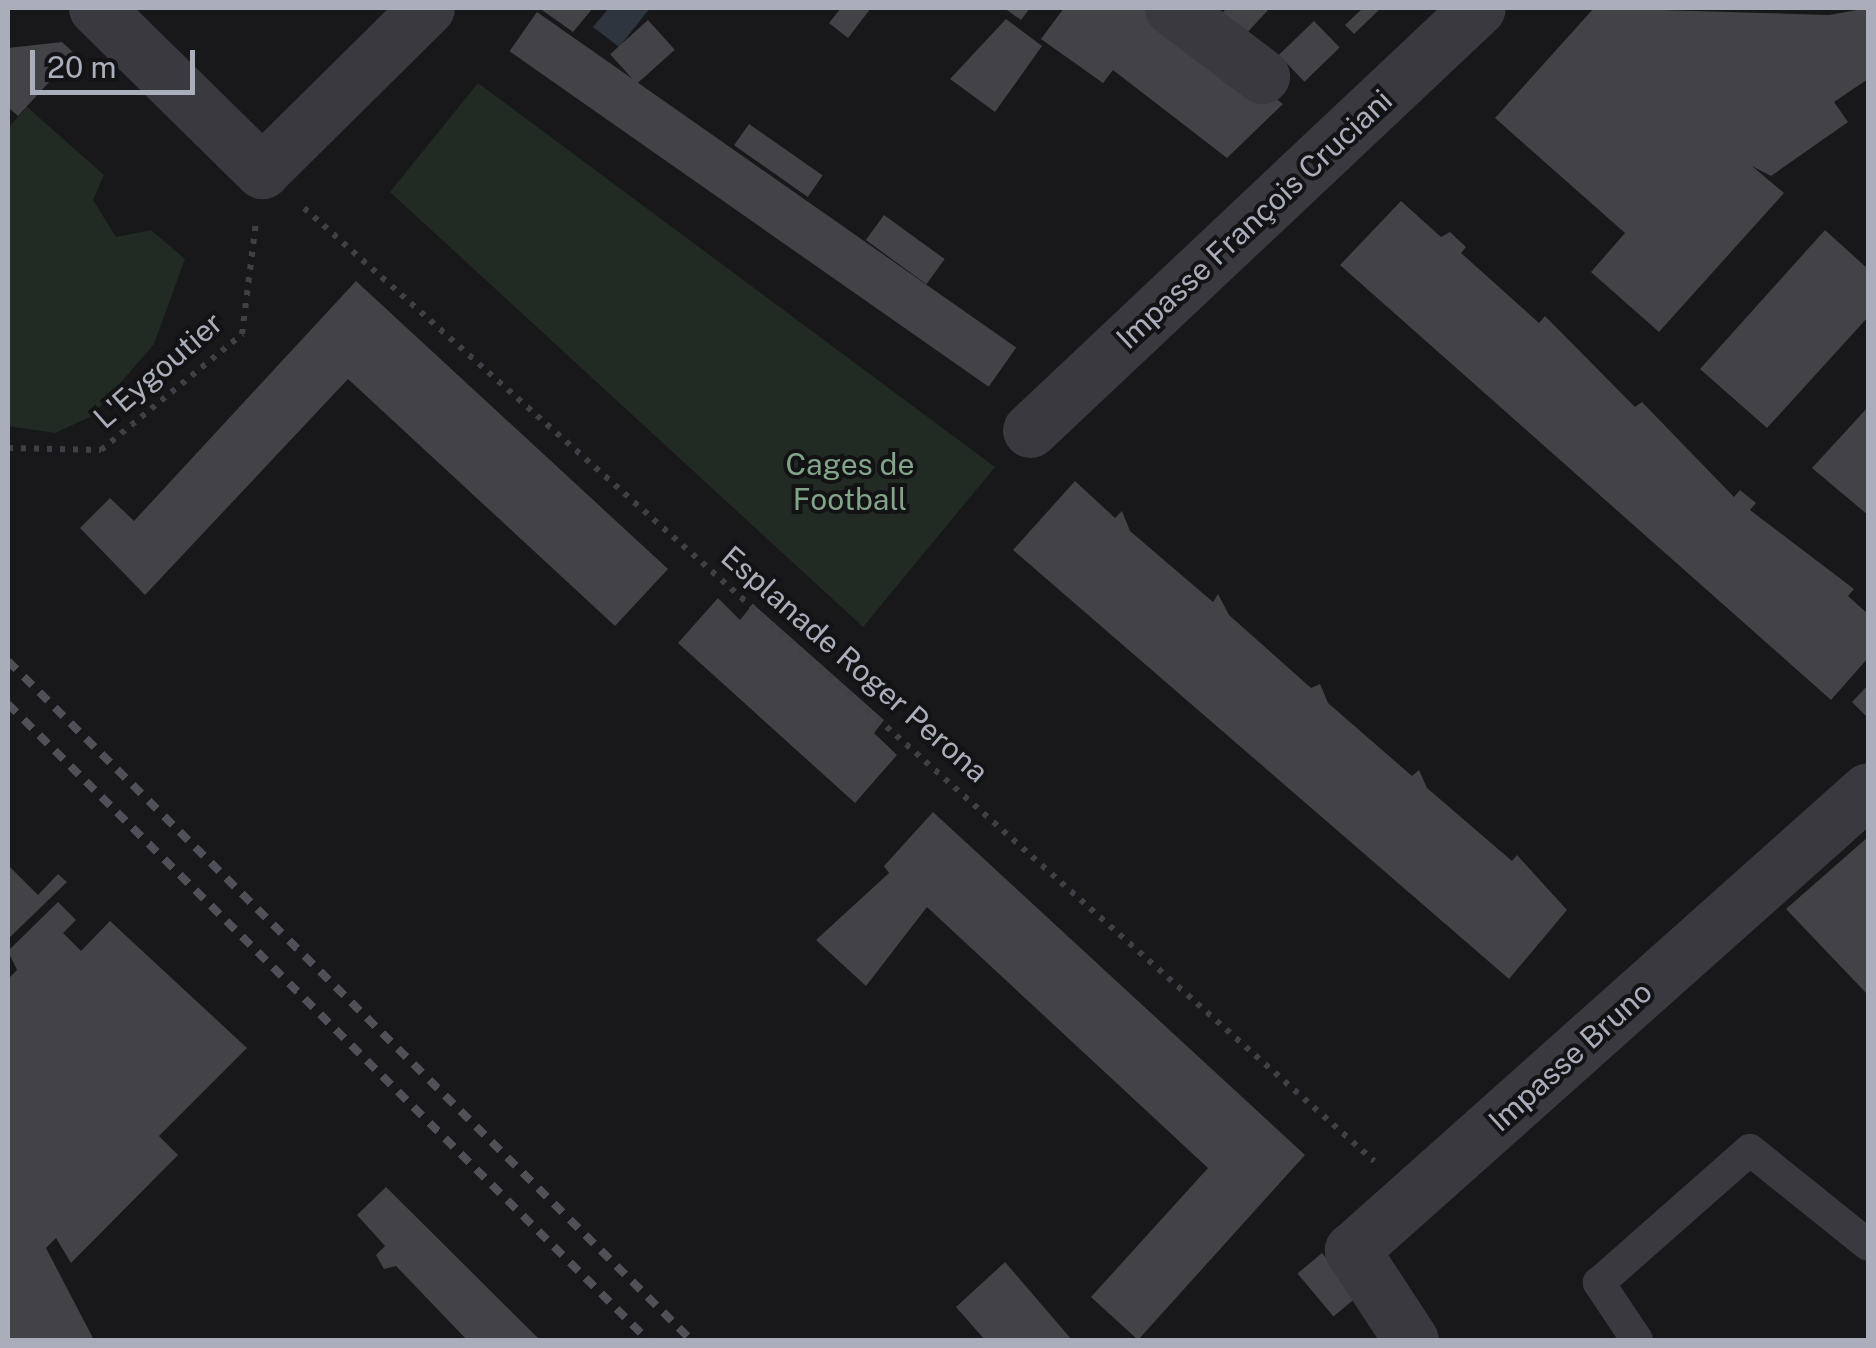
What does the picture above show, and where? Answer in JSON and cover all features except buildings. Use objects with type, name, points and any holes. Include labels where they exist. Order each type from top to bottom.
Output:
[{"type":"street","points":[[96,8],[262,171],[427,8]]},
{"type":"street","points":[[1172,8],[1262,76]]},
{"type":"street","name":"Impasse François Cruciani","points":[[1030,430],[1478,8]]},
{"type":"street","name":"Impasse Bruno","points":[[1411,1340],[1352,1250],[1868,790]]},
{"type":"lane","points":[[1637,1340],[1599,1283],[1750,1150],[1868,1245]]},
{"type":"path","name":"L'Eygoutier","points":[[8,448],[101,450],[242,334],[262,171]]},
{"type":"path","name":"Esplanade Roger Perona","points":[[262,171],[1414,1196]]},
{"type":"green space","name":"Cages de Football","points":[[478,83],[995,467],[863,627],[390,192]]},
{"type":"green space","points":[[27,107],[104,175],[93,200],[116,237],[151,230],[185,259],[154,344],[92,416],[55,433],[8,426],[8,128]]},
{"type":"shaded area","points":[[609,8],[650,8],[619,47],[593,27]]},
{"type":"railway","points":[[8,661],[691,1340]]},
{"type":"railway","points":[[8,704],[648,1340]]}]
